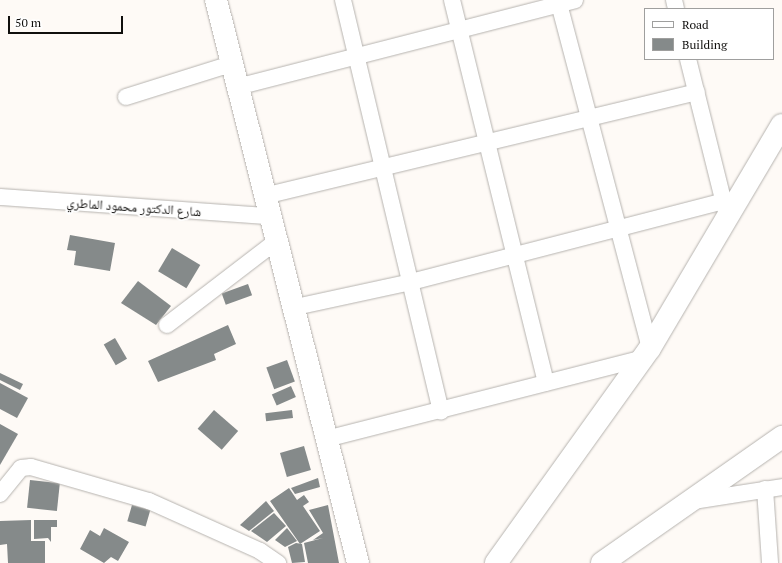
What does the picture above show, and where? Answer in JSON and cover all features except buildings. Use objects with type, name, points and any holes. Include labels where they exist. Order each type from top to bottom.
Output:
[{"type":"street","points":[[216,0],[291,308],[358,563]]},
{"type":"street","points":[[343,0],[441,411]]},
{"type":"street","points":[[452,0],[484,142],[515,255],[546,383]]},
{"type":"street","points":[[237,87],[356,54],[559,2],[576,0]]},
{"type":"street","points":[[559,2],[618,228],[647,353]]},
{"type":"street","points":[[688,60],[726,210]]},
{"type":"street","points":[[126,97],[231,64]]},
{"type":"street","name":"شارع الدكتور محمود الماطري","points":[[0,197],[266,206],[382,167],[697,92]]},
{"type":"street","points":[[496,563],[647,353],[726,210],[782,125]]},
{"type":"street","points":[[291,308],[411,282],[618,228],[726,210]]},
{"type":"street","points":[[167,326],[275,242]]},
{"type":"street","points":[[326,439],[441,411],[546,383],[647,353]]},
{"type":"street","points":[[602,563],[782,437]]},
{"type":"street","points":[[0,494],[21,468],[31,467],[149,501],[260,551],[278,563]]},
{"type":"street","points":[[690,502],[782,487]]},
{"type":"street","points":[[765,489],[770,563]]}]
